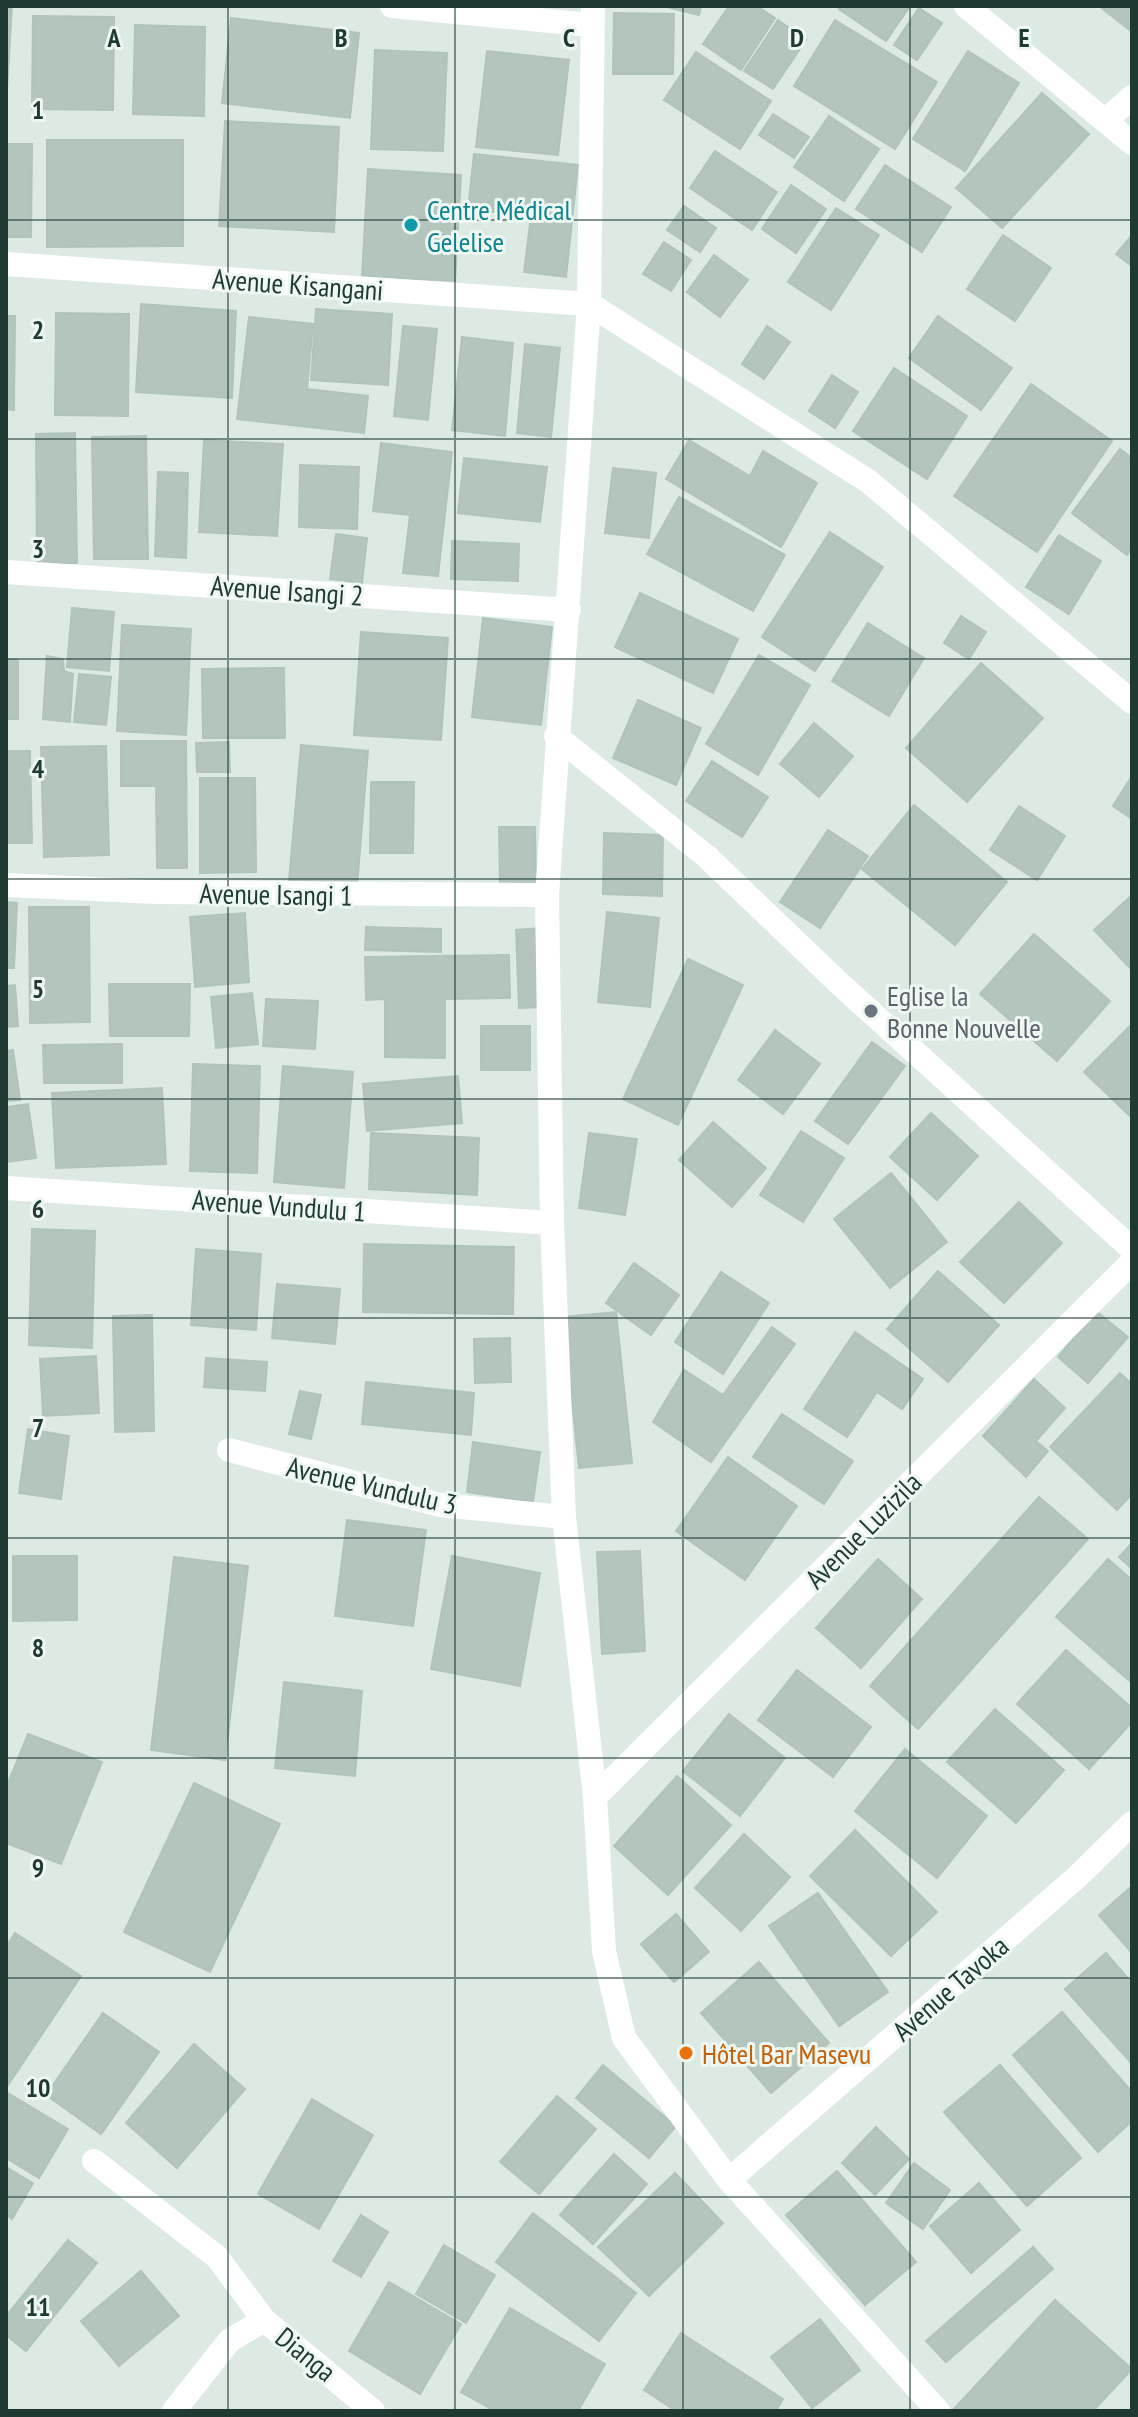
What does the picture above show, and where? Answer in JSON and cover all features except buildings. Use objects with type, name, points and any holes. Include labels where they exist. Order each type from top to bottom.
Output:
[{"type":"street","points":[[392,6],[592,15],[589,304],[547,895],[552,1223],[564,1517],[595,1797],[604,1951],[624,2038],[729,2180],[938,2411]]},
{"type":"street","points":[[966,6],[1132,143]]},
{"type":"street","points":[[1106,120],[1132,97]]},
{"type":"street","name":"Avenue Kisangani","points":[[6,264],[589,304]]},
{"type":"street","points":[[589,304],[868,481],[1132,702]]},
{"type":"street","name":"Avenue Isangi 2","points":[[6,572],[569,610]]},
{"type":"street","points":[[556,736],[706,856],[840,984],[1132,1249]]},
{"type":"street","name":"Avenue Isangi 1","points":[[6,885],[158,892],[547,895]]},
{"type":"street","name":"Avenue Vundulu 1","points":[[6,1188],[552,1223]]},
{"type":"street","name":"Avenue Luzizila","points":[[595,1797],[1132,1262]]},
{"type":"street","name":"Avenue Vundulu 3","points":[[229,1450],[440,1505],[564,1517]]},
{"type":"street","name":"Avenue Tavoka","points":[[729,2180],[1077,1877],[1132,1823]]},
{"type":"street","points":[[94,2161],[217,2257],[264,2320]]},
{"type":"street","name":"Dianga","points":[[174,2411],[229,2341],[264,2320],[373,2411]]},
{"type":"place","name":"Centre Médical Gelelise","points":[[411,225]]},
{"type":"place","name":"Eglise la Bonne Nouvelle","points":[[871,1011]]},
{"type":"place","name":"Hôtel Bar Masevu","points":[[686,2053]]}]
